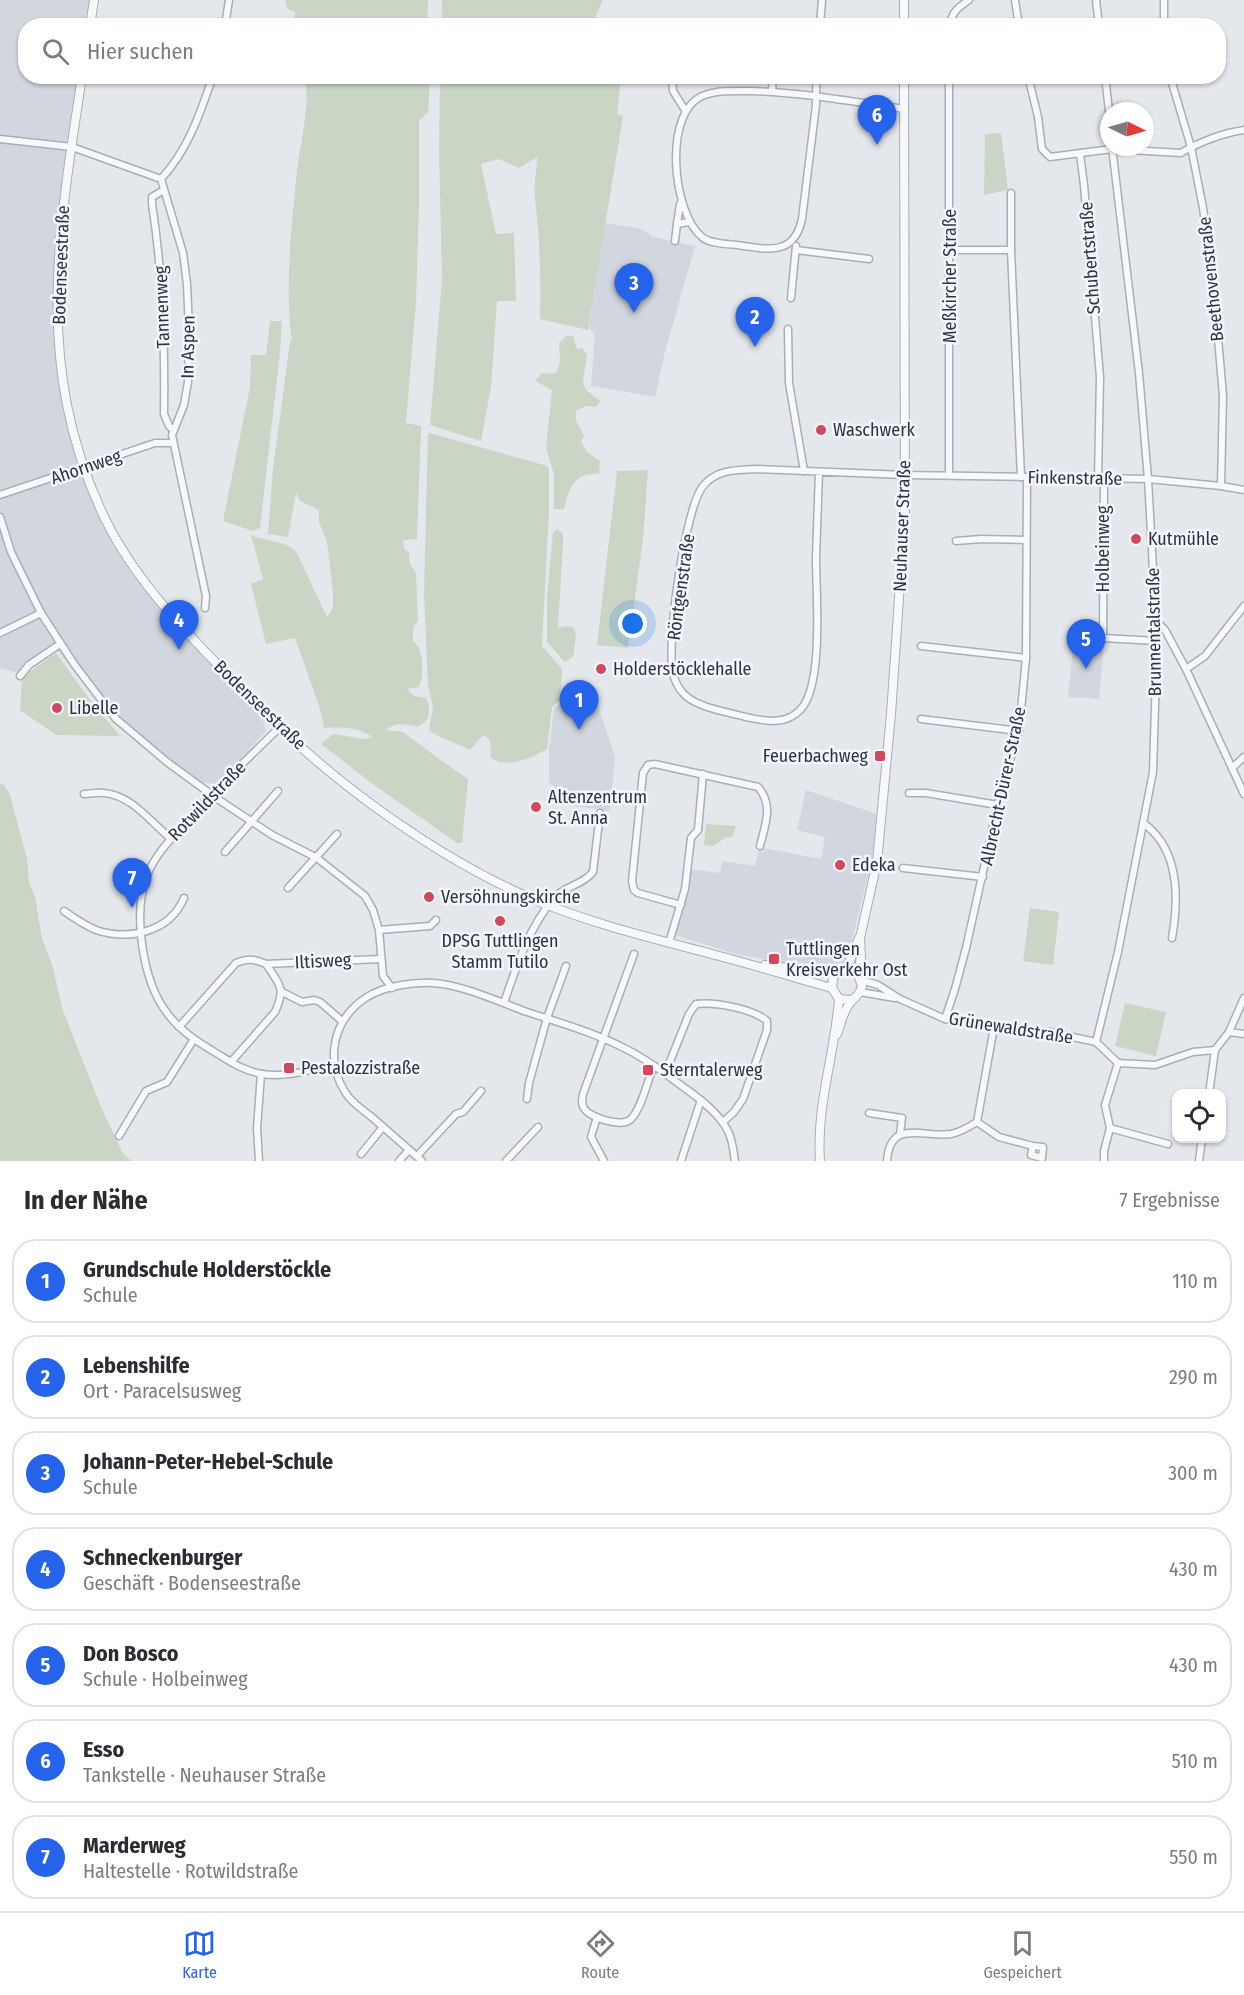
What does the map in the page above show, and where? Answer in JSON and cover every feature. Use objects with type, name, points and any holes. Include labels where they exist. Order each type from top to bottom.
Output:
[{"type":"street","points":[[91,18],[94,0]]},
{"type":"street","points":[[226,18],[229,0]]},
{"type":"street","points":[[821,18],[822,0]]},
{"type":"street","points":[[904,0],[904,18]]},
{"type":"street","points":[[952,18],[955,11],[969,0]]},
{"type":"street","points":[[1015,0],[1018,18]]},
{"type":"street","points":[[1096,0],[1098,18]]},
{"type":"street","points":[[1164,0],[1164,18]]},
{"type":"street","name":"Bodenseestraße","points":[[81,84],[64,194],[59,258],[60,354],[67,404],[76,444],[100,509],[142,578],[196,643],[279,728],[332,772],[411,830],[498,882],[549,905],[603,925],[832,988]]},
{"type":"street","points":[[0,139],[72,147],[161,179],[189,141],[210,84]]},
{"type":"street","points":[[673,84],[673,91],[685,110]]},
{"type":"street","points":[[772,84],[772,91]]},
{"type":"street","points":[[681,201],[689,222],[703,239],[776,249],[794,240],[800,231],[802,219],[817,84]]},
{"type":"street","name":"Neuhauser Straße","points":[[860,978],[860,938],[877,862],[897,643],[905,475],[904,84]]},
{"type":"street","name":"Meßkircher Straße","points":[[949,84],[949,475]]},
{"type":"street","points":[[1030,84],[1038,117],[1042,149],[1050,158],[1100,150]]},
{"type":"street","points":[[1106,84],[1108,102]]},
{"type":"street","name":"Beethovenstraße","points":[[1172,84],[1191,147],[1203,208],[1215,303],[1223,396],[1221,486]]},
{"type":"street","points":[[675,241],[681,201],[677,154],[681,121],[690,103],[714,93],[772,91],[905,109]]},
{"type":"street","points":[[1154,151],[1181,153],[1191,147],[1244,130]]},
{"type":"street","name":"Schubertstraße","points":[[1080,154],[1100,377],[1101,479]]},
{"type":"street","name":"Brunnentalstraße","points":[[1096,1041],[1118,952],[1153,772],[1157,641],[1148,479],[1139,374],[1113,156]]},
{"type":"street","name":"In Aspen","points":[[161,179],[183,253],[189,329],[188,382],[184,405],[173,430],[172,443],[206,596],[205,608]]},
{"type":"street","name":"Tannenweg","points":[[164,190],[152,197],[152,204],[164,302],[164,414],[173,430]]},
{"type":"street","name":"Albrecht-Dürer-Straße","points":[[945,1019],[955,989],[983,878],[998,805],[1019,731],[1026,658],[1024,477],[1011,250],[1011,193]]},
{"type":"street","points":[[677,224],[689,222]]},
{"type":"street","points":[[791,298],[796,250],[794,240]]},
{"type":"street","points":[[796,250],[869,259]]},
{"type":"street","points":[[950,250],[1011,250]]},
{"type":"street","points":[[788,329],[789,383],[804,471]]},
{"type":"street","name":"Ahornweg","points":[[0,495],[155,443],[172,443]]},
{"type":"street","name":"Röntgenstraße","points":[[819,472],[816,652],[809,696],[801,709],[779,722],[729,712],[693,701],[681,691],[673,673],[674,618],[679,573],[691,517],[699,492],[710,479],[724,472],[757,469],[905,475]]},
{"type":"street","name":"Finkenstraße","points":[[905,475],[1148,479],[1244,490]]},
{"type":"street","name":"Holbeinweg","points":[[1101,479],[1103,638],[1157,641]]},
{"type":"street","points":[[0,517],[11,552],[41,613],[99,698],[127,729],[166,762],[250,823],[317,858],[365,896],[373,910],[379,930],[383,976],[392,988]]},
{"type":"street","points":[[956,541],[1026,540]]},
{"type":"street","points":[[1186,669],[1205,656],[1244,606]]},
{"type":"street","points":[[0,633],[41,613]]},
{"type":"street","points":[[1156,621],[1165,630],[1186,669],[1244,794]]},
{"type":"street","points":[[20,675],[29,665],[60,644]]},
{"type":"street","points":[[921,646],[1026,658]]},
{"type":"street","points":[[921,719],[1019,731]]},
{"type":"street","name":"Rotwildstraße","points":[[279,728],[170,838],[156,858],[144,886],[140,908],[149,977],[156,997],[178,1027],[243,1069],[261,1074],[289,1074],[334,1064]]},
{"type":"street","points":[[1232,768],[1244,758]]},
{"type":"street","points":[[681,904],[638,893],[633,887],[643,773],[648,765],[655,764],[758,787],[765,795],[768,810],[760,846]]},
{"type":"street","points":[[669,943],[685,890],[691,838],[698,830],[704,774]]},
{"type":"street","points":[[225,852],[278,791]]},
{"type":"street","points":[[84,794],[104,793],[118,796],[136,808],[170,838]]},
{"type":"street","points":[[909,793],[998,805]]},
{"type":"street","points":[[504,1003],[522,954],[541,915],[556,896],[584,880],[593,872],[600,813]]},
{"type":"street","points":[[1143,823],[1160,837],[1174,874],[1177,898],[1172,938]]},
{"type":"street","points":[[288,888],[337,834]]},
{"type":"street","points":[[903,868],[983,878]]},
{"type":"street","points":[[64,911],[81,923],[98,930],[120,933],[142,932],[154,930],[163,925],[175,914],[184,898]]},
{"type":"street","points":[[379,930],[430,926],[436,920]]},
{"type":"street","name":"Neuhauser Straße","points":[[846,970],[860,938]]},
{"type":"street","points":[[634,954],[582,1102],[587,1112],[613,1123],[630,1121],[636,1112],[654,1066]]},
{"type":"street","name":"Iltisweg","points":[[178,1027],[236,963],[253,958],[266,964],[381,958]]},
{"type":"street","name":"Bodenseestraße","points":[[737,961],[836,974]]},
{"type":"street","points":[[266,964],[282,992],[302,1002],[314,1000],[320,1002],[342,1021]]},
{"type":"street","points":[[527,1099],[529,1083],[547,1018],[566,966]]},
{"type":"street","points":[[820,1161],[818,1128],[839,999],[832,988],[832,983],[836,974],[846,970],[860,978],[860,992],[851,1000],[831,1049]]},
{"type":"street","name":"Grünewaldstraße","points":[[860,978],[945,1019],[994,1027],[1049,1032],[1096,1041],[1118,1063]]},
{"type":"street","points":[[481,1091],[463,1112],[456,1114],[420,1159],[353,1103],[338,1080],[334,1064],[335,1040],[342,1021],[367,997],[392,988],[434,983],[504,1003],[604,1038],[654,1066],[701,1100],[727,1128],[735,1161]]},
{"type":"street","points":[[231,1062],[274,1012],[282,992]]},
{"type":"street","name":"Grünewaldstraße","points":[[860,992],[900,999]]},
{"type":"street","points":[[1210,1089],[1215,1050],[1229,1032],[1244,998]]},
{"type":"street","points":[[839,999],[851,1000]]},
{"type":"street","points":[[665,1074],[689,1014],[696,1004],[710,1002],[759,1015],[767,1021],[767,1030],[743,1100],[723,1122]]},
{"type":"street","points":[[887,1161],[890,1144],[900,1134],[910,1132],[949,1134],[964,1130],[977,1122],[994,1027]]},
{"type":"street","points":[[1229,1032],[1244,1034]]},
{"type":"street","points":[[119,1136],[146,1091],[167,1082],[194,1039]]},
{"type":"street","points":[[1104,1161],[1110,1128],[1106,1105],[1118,1063],[1155,1065],[1193,1052],[1215,1050]]},
{"type":"street","points":[[259,1161],[257,1128],[261,1074]]},
{"type":"street","points":[[681,1161],[701,1100]]},
{"type":"street","points":[[869,1113],[902,1118],[900,1134]]},
{"type":"street","points":[[597,1117],[591,1137],[604,1161]]},
{"type":"street","points":[[977,1122],[999,1137],[1033,1146]]},
{"type":"street","points":[[361,1155],[383,1127]]},
{"type":"street","points":[[506,1161],[538,1127]]},
{"type":"street","points":[[1110,1128],[1168,1144]]},
{"type":"street","points":[[1198,1161],[1201,1143]]},
{"type":"street","points":[[399,1161],[409,1150]]},
{"type":"shaded area","points":[[0,0],[90,0],[87,18],[18,18],[18,84],[77,84],[56,254],[61,392],[104,523],[144,585],[260,711],[266,731],[217,784],[199,783],[131,727],[90,689],[55,648],[18,673],[0,668]]},
{"type":"shaded area","points":[[605,223],[639,228],[653,237],[695,246],[665,352],[655,397],[591,386],[595,336],[589,326]]},
{"type":"shaded area","points":[[1074,638],[1104,641],[1099,699],[1068,697]]},
{"type":"shaded area","points":[[565,688],[595,696],[615,757],[610,811],[575,806],[549,782],[549,752],[554,709],[562,701]]},
{"type":"shaded area","points":[[806,790],[877,814],[872,859],[847,960],[833,971],[808,968],[732,953],[675,935],[686,892],[688,869],[720,873],[722,861],[755,866],[760,847],[821,859],[825,837],[797,830]]},
{"type":"green space","points":[[285,0],[428,0],[427,18],[295,18],[295,12],[287,9]]},
{"type":"green space","points":[[442,0],[603,0],[595,18],[442,18]]},
{"type":"green space","points":[[430,84],[428,113],[419,120],[416,302],[406,423],[421,426],[417,539],[403,540],[404,549],[409,552],[410,564],[416,573],[418,621],[413,627],[413,641],[419,648],[422,668],[418,687],[407,689],[414,696],[426,698],[429,715],[422,725],[417,727],[397,725],[386,730],[403,732],[468,779],[462,843],[457,843],[374,785],[321,744],[333,734],[364,739],[372,737],[355,729],[324,728],[320,709],[295,638],[266,644],[251,584],[263,579],[251,535],[282,543],[293,549],[327,617],[333,608],[327,542],[319,522],[319,510],[300,501],[296,492],[288,537],[268,534],[273,469],[292,340],[289,300],[290,256],[297,171],[306,108],[306,85]]},
{"type":"green space","points":[[440,84],[620,84],[617,114],[623,116],[588,330],[540,319],[540,259],[535,194],[537,157],[519,168],[499,159],[481,164],[496,234],[514,233],[516,301],[497,301],[491,387],[481,441],[430,425],[442,279]]},
{"type":"green space","points":[[1001,133],[1008,190],[984,195],[985,134]]},
{"type":"green space","points":[[270,321],[282,321],[280,352],[260,528],[253,531],[223,521],[250,387],[251,355],[266,355]]},
{"type":"green space","points":[[566,336],[573,336],[577,349],[582,348],[587,355],[583,382],[586,390],[600,401],[596,407],[586,406],[576,411],[576,421],[584,436],[581,442],[587,452],[600,461],[599,474],[591,474],[578,479],[568,495],[564,509],[554,509],[554,474],[546,448],[552,390],[535,381],[542,373],[557,372],[560,360],[559,343]]},
{"type":"green space","points":[[430,433],[549,468],[542,646],[562,669],[560,700],[552,707],[547,749],[519,761],[504,762],[491,758],[490,740],[483,735],[470,750],[429,730],[433,707],[428,684],[424,591],[428,435]]},
{"type":"green space","points":[[648,470],[643,539],[628,648],[597,645],[617,471]]},
{"type":"green space","points":[[557,529],[563,534],[558,628],[573,627],[576,636],[573,657],[565,662],[547,642],[547,596],[553,533]]},
{"type":"green space","points":[[56,653],[120,736],[56,735],[20,710],[22,677]]},
{"type":"green space","points":[[0,784],[4,785],[10,795],[27,859],[29,882],[35,897],[42,938],[53,968],[62,1008],[99,1102],[122,1152],[131,1161],[0,1161]]},
{"type":"green space","points":[[706,824],[736,826],[732,837],[727,837],[713,846],[704,845]]},
{"type":"green space","points":[[1030,908],[1059,912],[1053,965],[1023,961]]},
{"type":"green space","points":[[1125,1003],[1166,1012],[1156,1056],[1115,1046]]},
{"type":"place","name":"Esso","points":[[877,145]]},
{"type":"place","name":"Johann-Peter-Hebel-Schule","points":[[634,313]]},
{"type":"place","name":"Lebenshilfe","points":[[755,347]]},
{"type":"place","name":"Waschwerk","points":[[821,430]]},
{"type":"place","name":"Kutmühle","points":[[1136,539]]},
{"type":"place","name":"Schneckenburger","points":[[179,650]]},
{"type":"place","name":"Holderstöcklehalle","points":[[601,669]]},
{"type":"place","name":"Don Bosco","points":[[1086,669]]},
{"type":"place","name":"Libelle","points":[[57,708]]},
{"type":"place","name":"Grundschule Holderstöckle","points":[[579,730]]},
{"type":"place","name":"Feuerbachweg","points":[[880,756]]},
{"type":"place","name":"Altenzentrum St. Anna","points":[[536,807]]},
{"type":"place","name":"Edeka","points":[[840,865]]},
{"type":"place","name":"Versöhnungskirche","points":[[429,897]]},
{"type":"place","name":"Marderweg","points":[[132,908]]},
{"type":"place","name":"DPSG Tuttlingen Stamm Tutilo","points":[[500,921]]},
{"type":"place","name":"Tuttlingen Kreisverkehr Ost","points":[[774,959]]},
{"type":"place","name":"Pestalozzistraße","points":[[289,1068]]},
{"type":"place","name":"Sterntalerweg","points":[[648,1070]]}]
